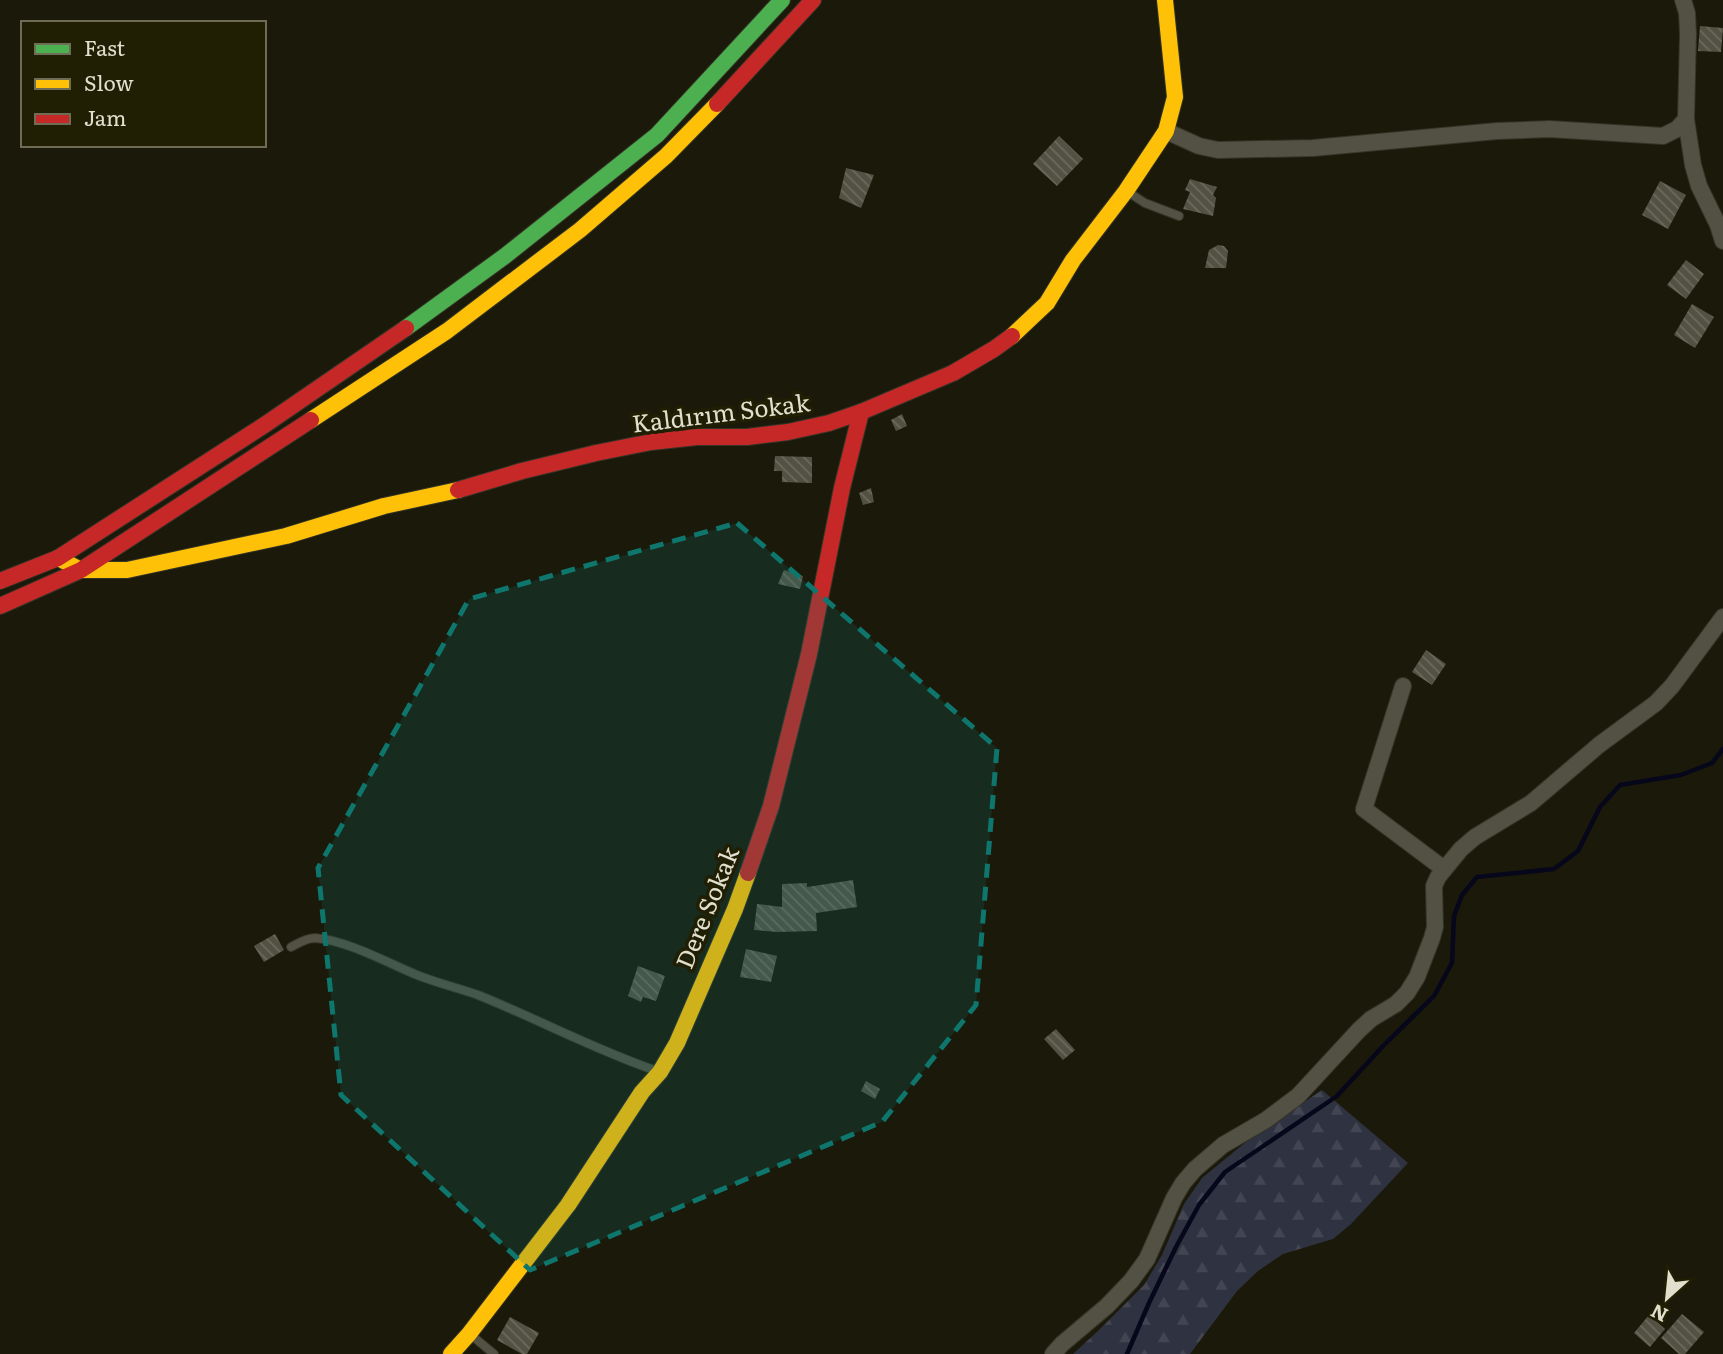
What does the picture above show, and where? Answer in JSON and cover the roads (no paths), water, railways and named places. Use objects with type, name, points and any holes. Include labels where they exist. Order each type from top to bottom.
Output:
[{"type":"street","points":[[0,581],[58,558],[266,424],[505,256],[657,135],[782,0]]},
{"type":"street","points":[[81,570],[447,331],[580,230],[666,156],[813,0]]},
{"type":"street","name":"Kaldırım Sokak","points":[[0,606],[81,570],[127,570],[286,536],[384,506],[469,488],[596,453],[651,442],[697,437],[747,437],[829,424],[953,373],[1019,331],[1048,303],[1073,260],[1126,191],[1166,131],[1175,97],[1165,0]]},
{"type":"street","points":[[1683,0],[1688,34],[1686,120],[1693,166],[1723,241]]},
{"type":"street","points":[[1166,131],[1199,146],[1217,150],[1249,150],[1313,148],[1497,131],[1549,129],[1663,136],[1677,129],[1686,120]]},
{"type":"street","name":"Dere Sokak","points":[[451,1354],[568,1205],[642,1092],[660,1072],[677,1042],[735,909],[771,806],[808,654],[842,488],[861,412]]},
{"type":"street","name":"Kaldırım Sokak","points":[[58,558],[81,570]]},
{"type":"street","points":[[1053,1354],[1131,1281],[1147,1259],[1174,1198],[1195,1169],[1223,1145],[1266,1120],[1298,1096],[1359,1030],[1407,993],[1417,977],[1432,939],[1435,927],[1434,886],[1461,849],[1475,837],[1531,803],[1599,745],[1656,703],[1672,686],[1723,617]]},
{"type":"street","points":[[1403,686],[1364,809],[1444,869]]},
{"type":"lane","points":[[1126,191],[1145,203],[1179,216]]},
{"type":"lane","points":[[291,947],[314,938],[337,943],[419,976],[478,995],[622,1059],[660,1072]]},
{"type":"lane","points":[[469,1334],[494,1354]]},
{"type":"waterway","points":[[1127,1354],[1176,1247],[1199,1205],[1225,1172],[1337,1096],[1434,996],[1452,963],[1454,916],[1462,895],[1477,877],[1554,869],[1578,851],[1600,807],[1620,785],[1681,775],[1712,763],[1723,749]]}]
